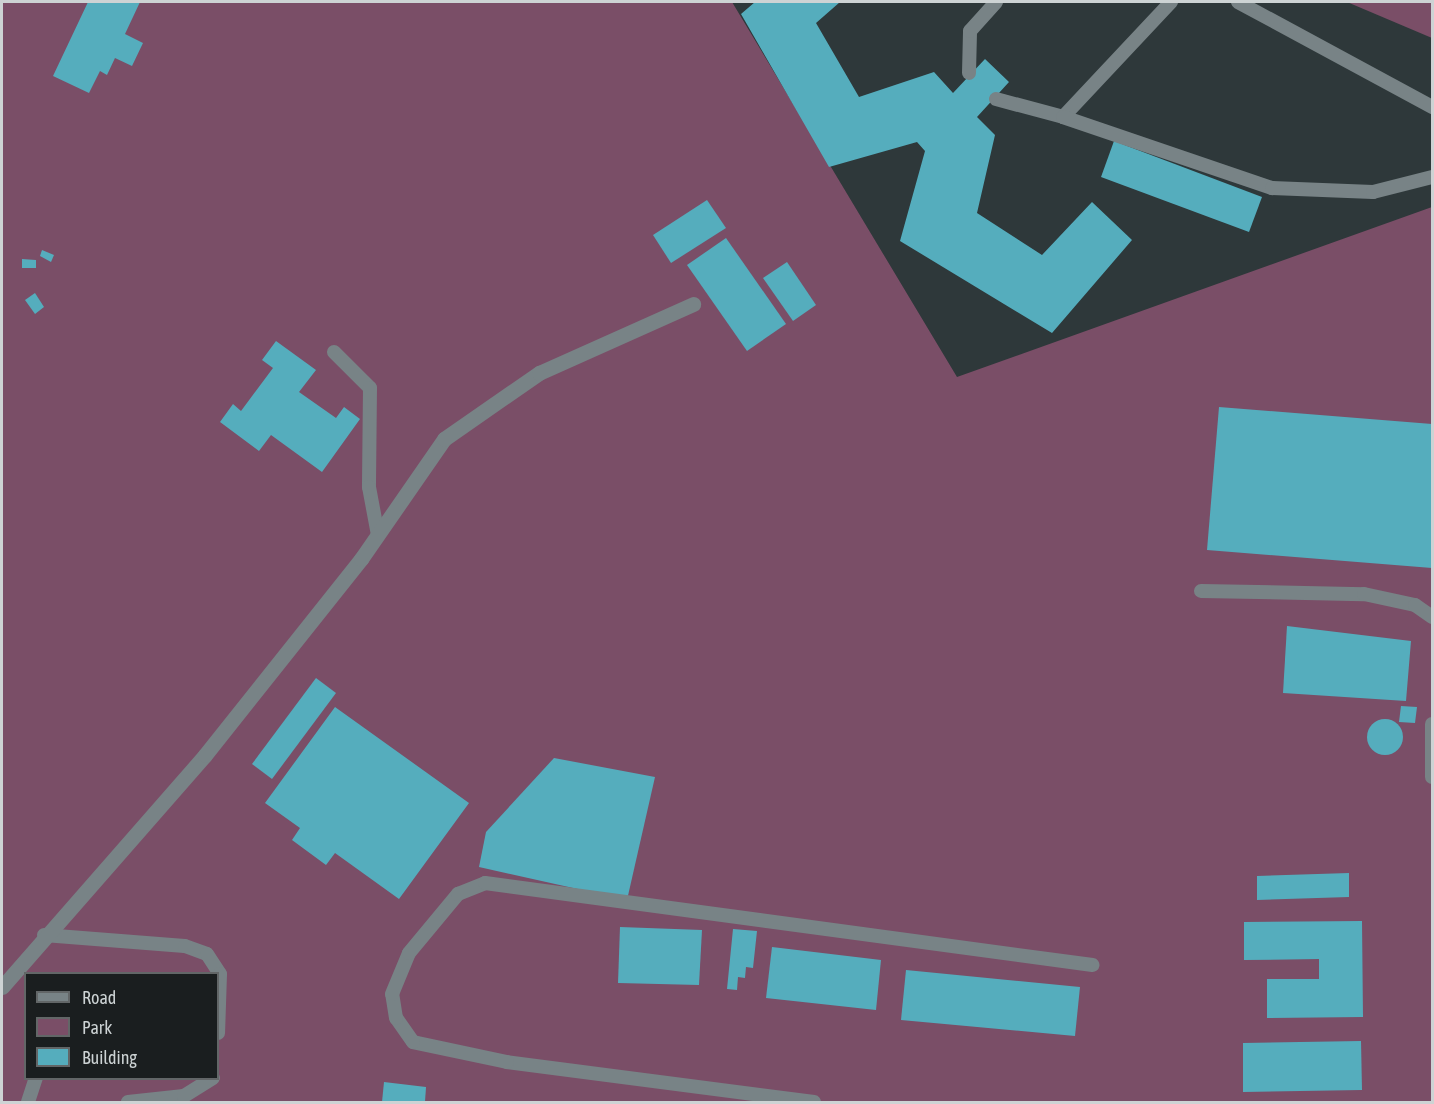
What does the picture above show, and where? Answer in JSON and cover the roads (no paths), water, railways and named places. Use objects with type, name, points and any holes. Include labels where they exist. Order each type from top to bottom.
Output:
[{"type":"street","points":[[2,987],[44,935],[205,755],[378,535],[444,439],[539,373],[693,304]]},
{"type":"lane","points":[[969,73],[970,31],[996,2]]},
{"type":"lane","points":[[1063,117],[1171,2]]},
{"type":"lane","points":[[1238,2],[1432,107]]},
{"type":"lane","points":[[996,99],[1063,117],[1272,188],[1373,192],[1432,177]]},
{"type":"lane","points":[[334,352],[370,388],[369,488],[378,535]]},
{"type":"lane","points":[[1201,591],[1364,594],[1415,605],[1432,617]]},
{"type":"lane","points":[[1432,724],[1432,777]]},
{"type":"lane","points":[[814,1102],[507,1062],[413,1042],[396,1018],[392,994],[409,953],[458,894],[485,883],[1092,965]]},
{"type":"lane","points":[[44,935],[185,946],[207,954],[219,972]]},
{"type":"lane","points":[[219,972],[219,1004]]},
{"type":"lane","points":[[28,1102],[35,1080]]},
{"type":"lane","points":[[128,1102],[184,1096],[210,1080]]}]
